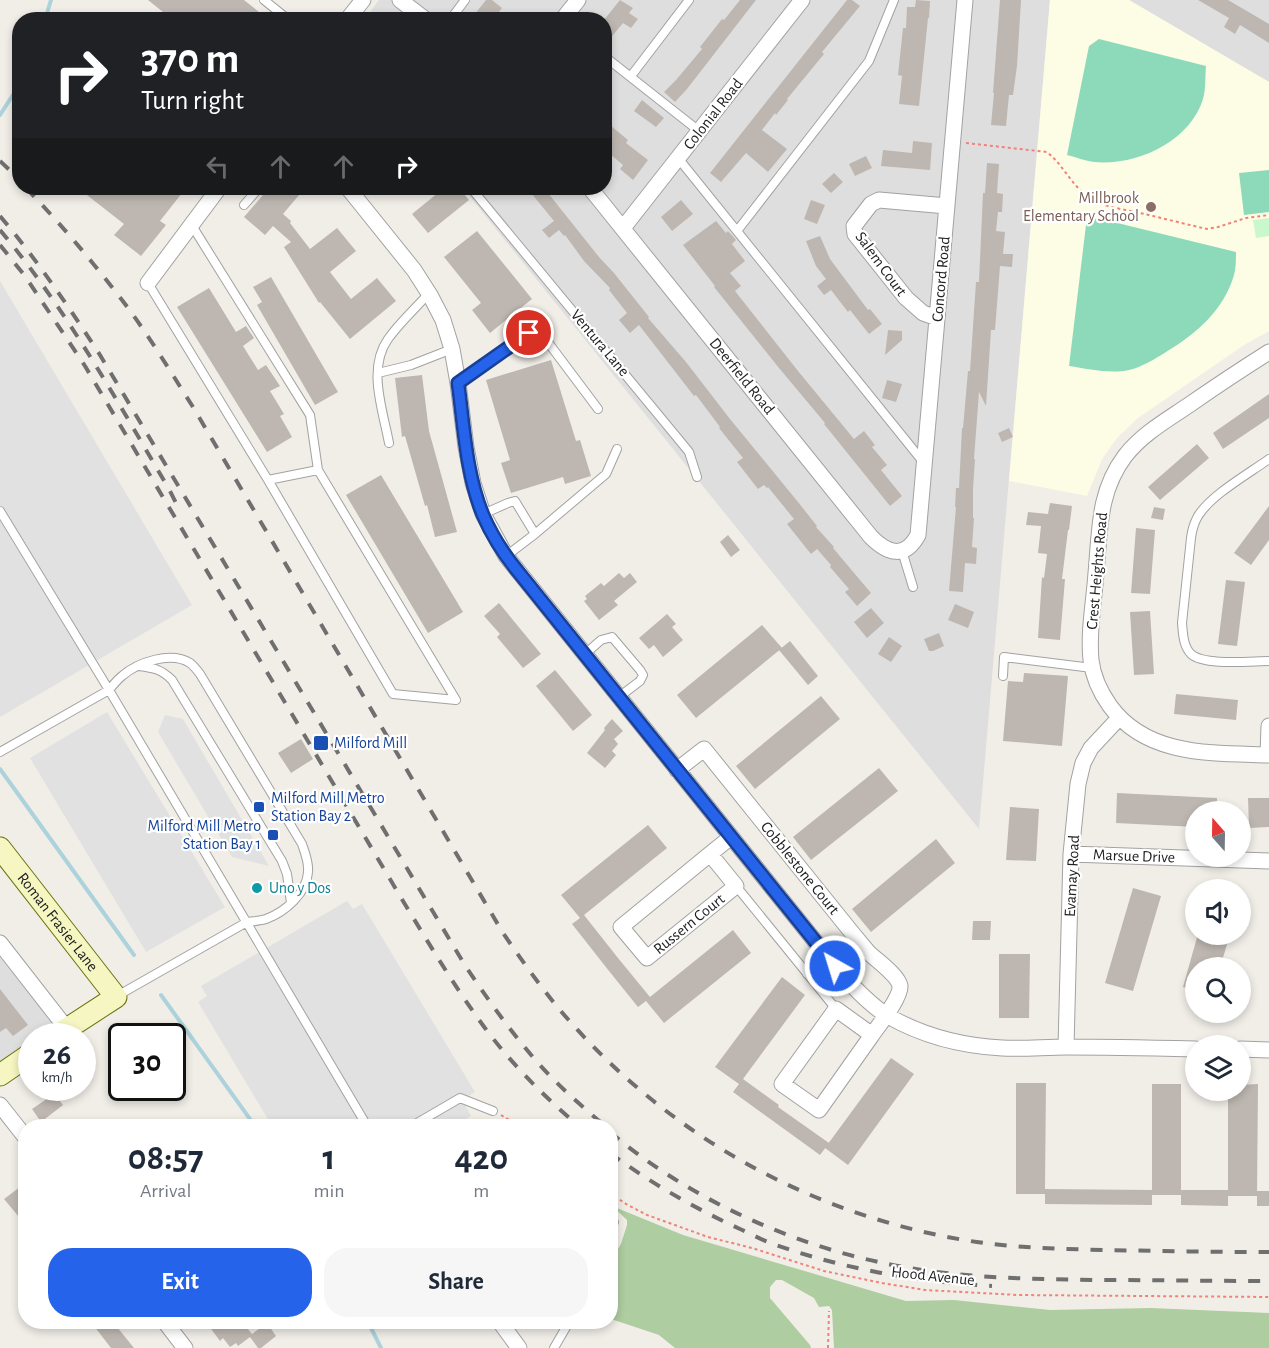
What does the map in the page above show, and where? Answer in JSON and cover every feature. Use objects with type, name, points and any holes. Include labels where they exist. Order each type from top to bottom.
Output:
[{"type":"street","points":[[353,12],[363,0]]},
{"type":"street","points":[[400,0],[416,12]]},
{"type":"street","points":[[568,12],[578,0]]},
{"type":"street","name":"Colonial Road","points":[[623,228],[802,0]]},
{"type":"street","name":"Concord Road","points":[[902,551],[913,544],[918,535],[965,0]]},
{"type":"street","points":[[148,283],[214,195]]},
{"type":"street","points":[[354,195],[414,270],[443,320],[452,349],[473,483],[483,514],[506,556],[851,984],[886,1015],[950,1041],[1004,1048],[1185,1049]]},
{"type":"street","name":"Deerfield Road","points":[[596,195],[871,537],[889,550],[902,551]]},
{"type":"street","name":"Salem Court","points":[[937,318],[923,313],[906,298],[855,234],[854,226],[871,204],[879,200],[947,206]]},
{"type":"street","name":"Crest Heights Road","points":[[1119,718],[1106,701],[1096,681],[1092,668],[1090,640],[1101,519],[1105,495],[1112,477],[1125,456],[1139,440],[1180,410],[1269,352]]},
{"type":"street","points":[[1119,718],[1137,732],[1172,747],[1194,751],[1268,755],[1269,726]]},
{"type":"street","name":"Evamay Road","points":[[1066,1047],[1071,854],[1078,783],[1083,763],[1091,748],[1119,718]]},
{"type":"street","name":"Cobblestone Court","points":[[677,770],[704,749],[853,934],[896,978],[900,989],[886,1015]]},
{"type":"street","name":"Russern Court","points":[[710,854],[736,886],[647,958],[621,927],[710,854],[731,837]]},
{"type":"street","name":"Roman Frasier Lane","points":[[0,848],[116,997]]},
{"type":"street","name":"Marsue Drive","points":[[1071,854],[1269,861]]},
{"type":"street","points":[[0,943],[55,1023]]},
{"type":"street","points":[[77,1023],[116,997]]},
{"type":"street","points":[[872,1035],[836,1009],[782,1084],[819,1110],[872,1035],[886,1015]]},
{"type":"street","points":[[1251,1049],[1269,1050]]},
{"type":"street","points":[[0,1075],[18,1063]]},
{"type":"street","points":[[0,1105],[18,1128]]},
{"type":"street","points":[[170,1329],[185,1348]]},
{"type":"street","points":[[506,1329],[519,1348]]},
{"type":"lane","points":[[264,0],[280,12]]},
{"type":"lane","points":[[631,76],[689,0]]},
{"type":"lane","points":[[737,231],[869,61],[894,0]]},
{"type":"lane","points":[[612,62],[699,131]]},
{"type":"lane","points":[[678,158],[925,464]]},
{"type":"lane","points":[[244,205],[252,195]]},
{"type":"lane","name":"Ventura Lane","points":[[477,195],[681,441],[698,477]]},
{"type":"lane","points":[[148,283],[268,480],[393,694],[456,700],[318,470],[310,415],[191,224]]},
{"type":"lane","points":[[389,443],[377,382],[381,352],[388,339],[429,293]]},
{"type":"lane","points":[[458,383],[529,333],[541,333],[598,409]]},
{"type":"lane","points":[[378,374],[411,365],[452,349]]},
{"type":"lane","points":[[506,556],[536,534],[606,474],[617,449]]},
{"type":"lane","points":[[1269,459],[1209,502],[1199,514],[1193,526],[1191,538],[1182,623],[1186,646],[1198,658],[1210,661],[1269,661]]},
{"type":"lane","points":[[268,480],[318,470]]},
{"type":"lane","points":[[483,514],[515,501],[536,534]]},
{"type":"lane","points":[[0,511],[109,690],[363,1119]]},
{"type":"lane","points":[[902,551],[913,587]]},
{"type":"lane","points":[[584,655],[601,640],[612,637],[640,669],[643,675],[640,681],[619,697]]},
{"type":"lane","points":[[1003,676],[1005,657],[1092,668]]},
{"type":"lane","points":[[4,750],[109,690],[123,675],[138,666],[170,658],[183,660],[191,664],[200,674],[302,844],[308,859],[308,873],[305,885],[291,903],[265,919],[247,922],[116,997]]},
{"type":"lane","points":[[138,666],[165,672],[172,680],[282,861],[287,874],[291,903]]},
{"type":"lane","points":[[736,886],[836,1009]]},
{"type":"lane","points":[[807,974],[827,957]]},
{"type":"lane","points":[[424,1119],[460,1098],[494,1111]]},
{"type":"lane","points":[[555,1348],[565,1329]]},
{"type":"path","points":[[963,143],[1047,152],[1060,165],[1070,181],[1089,198],[1207,229],[1246,218],[1269,215]]},
{"type":"path","points":[[494,1111],[507,1119]]},
{"type":"path","name":"Hood Avenue","points":[[618,1198],[647,1215],[708,1237],[752,1248],[824,1271],[924,1290],[1018,1295],[1269,1297]]},
{"type":"path","points":[[828,1311],[828,1348]]},
{"type":"shaded area","points":[[379,0],[1050,0],[979,829],[469,195],[612,195],[612,12],[370,12]]},
{"type":"shaded area","name":"Millbrook Elementary School","points":[[1050,0],[1129,0],[1269,82],[1269,331],[1244,345],[1138,418],[1117,438],[1102,459],[1087,496],[1009,481]]},
{"type":"shaded area","points":[[1129,0],[1269,0],[1269,82]]},
{"type":"shaded area","points":[[0,281],[192,605],[0,717]]},
{"type":"shaded area","points":[[107,712],[225,907],[146,952],[30,758]]},
{"type":"shaded area","points":[[165,715],[183,719],[269,866],[232,857],[158,732]]},
{"type":"shaded area","points":[[347,901],[353,909],[362,904],[475,1092],[467,1097],[466,1107],[471,1116],[466,1119],[268,1119],[198,1002],[207,996],[201,986]]},
{"type":"shaded area","points":[[0,952],[53,1021],[53,1023],[18,1023],[18,1053],[0,1066]]},
{"type":"green space","points":[[1099,39],[1206,66],[1203,99],[1196,114],[1187,127],[1160,148],[1128,160],[1111,162],[1087,161],[1067,155],[1089,46]]},
{"type":"green space","points":[[1269,170],[1269,212],[1244,215],[1239,173]]},
{"type":"green space","points":[[1097,218],[1236,252],[1235,272],[1229,288],[1207,320],[1177,345],[1139,367],[1129,370],[1091,370],[1069,366],[1086,225]]},
{"type":"green space","points":[[1269,218],[1269,236],[1256,238],[1253,220]]},
{"type":"green space","points":[[618,1208],[683,1235],[906,1301],[954,1300],[1050,1310],[1151,1308],[1269,1313],[1269,1348],[834,1348],[832,1310],[829,1306],[819,1307],[814,1298],[782,1280],[776,1280],[770,1287],[770,1298],[811,1348],[675,1348],[659,1335],[618,1321],[618,1249],[627,1220],[618,1212]]},
{"type":"building","points":[[148,0],[244,0],[259,12],[163,12]]},
{"type":"building","points":[[486,0],[492,0],[502,8],[499,12],[476,12]]},
{"type":"building","points":[[620,0],[633,8],[629,13],[638,19],[631,28],[623,23],[612,36],[610,12]]},
{"type":"building","points":[[740,0],[756,0],[675,102],[664,92],[702,49],[700,47]]},
{"type":"building","points":[[847,0],[852,0],[860,6],[762,130],[787,149],[768,172],[746,153],[721,182],[710,173]]},
{"type":"building","points":[[916,0],[930,1],[919,106],[899,104],[902,76],[898,75],[907,7],[915,7]]},
{"type":"building","points":[[1000,0],[1021,0],[1017,66],[1013,95],[1009,95],[1006,126],[991,125]]},
{"type":"building","points":[[1198,0],[1228,0],[1269,24],[1269,43],[1240,25],[1235,34],[1224,27],[1229,18]]},
{"type":"building","points":[[642,100],[664,118],[656,127],[634,111]]},
{"type":"building","points":[[612,127],[628,140],[626,143],[648,160],[633,180],[620,169],[623,165],[612,156]]},
{"type":"building","points":[[913,141],[932,143],[930,170],[881,166],[883,150],[912,153]]},
{"type":"building","points":[[866,156],[872,168],[855,176],[849,164]]},
{"type":"building","points":[[987,163],[999,164],[997,193],[1003,194],[1002,212],[998,212],[996,231],[1005,232],[1003,254],[1013,254],[1012,267],[1000,266],[995,330],[991,330],[986,406],[979,392],[973,489],[972,547],[977,548],[976,564],[965,563],[963,592],[949,591],[956,488],[959,488],[962,428],[968,371],[970,371],[976,282],[979,282],[983,193],[985,193]]},
{"type":"building","points":[[834,173],[843,182],[831,193],[822,184]]},
{"type":"building","points":[[87,195],[180,195],[160,221],[166,225],[141,256],[114,235],[124,224]]},
{"type":"building","points":[[263,195],[299,195],[283,214],[291,221],[290,223],[310,249],[337,228],[356,251],[330,272],[351,299],[377,278],[396,301],[350,339],[319,303],[284,247],[291,242],[273,226],[265,235],[244,217]]},
{"type":"building","points":[[435,195],[465,195],[469,200],[428,233],[412,214]]},
{"type":"building","points":[[533,195],[550,195],[871,593],[857,606],[845,592],[849,589],[830,567],[831,565],[817,549],[811,554],[787,524],[794,519],[768,487],[764,485],[758,489],[737,462],[743,458],[639,325],[630,333],[619,320],[627,313],[609,290],[610,288],[584,261],[565,235],[559,230],[549,238],[542,230],[554,221]]},
{"type":"building","points":[[681,200],[693,214],[672,231],[661,217]]},
{"type":"building","points":[[811,200],[825,205],[817,224],[804,219]]},
{"type":"building","points":[[716,221],[726,233],[728,231],[736,240],[732,244],[745,261],[730,273],[741,286],[735,291],[854,439],[864,431],[875,445],[872,447],[887,465],[881,470],[902,496],[890,506],[714,287],[683,245]]},
{"type":"building","points":[[477,231],[532,299],[490,333],[472,310],[481,303],[444,257]]},
{"type":"building","points":[[820,236],[830,259],[868,310],[870,309],[882,324],[869,334],[831,290],[824,295],[817,286],[826,279],[816,266],[806,241]]},
{"type":"building","points":[[271,277],[338,392],[315,405],[257,305],[262,302],[253,287]]},
{"type":"building","points":[[209,288],[236,332],[246,326],[254,338],[243,346],[258,370],[266,365],[280,386],[270,391],[284,414],[280,416],[292,437],[267,452],[177,307]]},
{"type":"building","points":[[888,330],[902,331],[902,340],[885,355]]},
{"type":"building","points":[[551,360],[576,441],[580,440],[591,476],[565,484],[563,477],[511,493],[501,463],[510,460],[486,380]]},
{"type":"building","points":[[422,375],[429,431],[457,532],[435,537],[405,436],[402,437],[395,378]]},
{"type":"building","points":[[887,380],[902,384],[896,402],[882,398]]},
{"type":"building","points":[[1269,394],[1269,418],[1223,449],[1213,433]]},
{"type":"building","points":[[1009,428],[1013,437],[1002,442],[998,433]]},
{"type":"building","points":[[1197,444],[1209,458],[1160,500],[1148,487]]},
{"type":"building","points":[[381,475],[463,612],[428,633],[346,495]]},
{"type":"building","points":[[1050,503],[1072,506],[1062,579],[1065,579],[1060,640],[1038,638],[1042,577],[1044,578],[1047,554],[1038,553],[1041,526],[1026,525],[1028,512],[1048,514]]},
{"type":"building","points":[[1269,506],[1269,540],[1251,565],[1234,553]]},
{"type":"building","points":[[1154,507],[1165,509],[1163,520],[1151,518]]},
{"type":"building","points":[[1136,528],[1155,530],[1150,594],[1131,593]]},
{"type":"building","points":[[728,535],[740,550],[731,557],[720,542]]},
{"type":"building","points":[[619,573],[624,578],[630,573],[637,582],[614,601],[618,605],[599,620],[584,601],[587,599],[585,596],[601,583],[604,586]]},
{"type":"building","points":[[1226,580],[1245,582],[1237,646],[1218,644]]},
{"type":"building","points":[[499,603],[541,654],[523,668],[497,637],[500,634],[484,616]]},
{"type":"building","points":[[955,604],[974,612],[968,628],[948,620]]},
{"type":"building","points":[[871,608],[884,623],[867,638],[854,622]]},
{"type":"building","points":[[1150,611],[1154,674],[1134,675],[1130,612]]},
{"type":"building","points":[[667,614],[676,624],[672,627],[683,640],[663,657],[654,645],[649,649],[639,638]]},
{"type":"building","points":[[762,625],[782,648],[696,718],[677,695]]},
{"type":"building","points":[[939,633],[944,646],[929,651],[924,639]]},
{"type":"building","points":[[889,637],[902,646],[891,662],[878,654]]},
{"type":"building","points":[[790,641],[818,676],[808,685],[779,650]]},
{"type":"building","points":[[555,670],[592,715],[573,731],[536,686]]},
{"type":"building","points":[[1024,673],[1068,676],[1062,746],[1003,741],[1008,681],[1023,682]]},
{"type":"building","points":[[1176,694],[1238,700],[1236,720],[1174,714]]},
{"type":"building","points":[[821,696],[840,719],[755,789],[736,766]]},
{"type":"building","points":[[612,719],[623,731],[614,739],[618,744],[612,751],[616,755],[605,768],[587,753]]},
{"type":"building","points":[[301,739],[313,759],[291,773],[278,753]]},
{"type":"building","points":[[879,768],[898,791],[811,860],[793,837]]},
{"type":"building","points":[[1117,793],[1217,798],[1217,801],[1185,801],[1185,826],[1116,823]]},
{"type":"building","points":[[1248,798],[1269,798],[1269,827],[1251,828],[1251,801],[1248,801]]},
{"type":"building","points":[[1010,807],[1039,809],[1036,861],[1006,860]]},
{"type":"building","points":[[648,825],[667,848],[584,915],[618,958],[650,997],[733,930],[751,953],[664,1023],[646,1001],[638,1007],[609,971],[572,924],[580,918],[561,895]]},
{"type":"building","points":[[936,839],[955,863],[871,932],[852,909]]},
{"type":"building","points":[[1133,888],[1161,896],[1133,991],[1105,983]]},
{"type":"building","points":[[973,921],[991,921],[990,940],[972,940]]},
{"type":"building","points":[[1195,945],[1227,945],[1223,957],[1191,957]]},
{"type":"building","points":[[999,954],[1030,954],[1029,1018],[999,1018]]},
{"type":"building","points":[[782,977],[805,995],[743,1079],[829,1143],[820,1155],[733,1092],[739,1084],[715,1067]]},
{"type":"building","points":[[0,989],[26,1023],[18,1023],[18,1032],[13,1036],[6,1028],[0,1032]]},
{"type":"building","points":[[891,1058],[914,1074],[848,1165],[825,1148]]},
{"type":"building","points":[[1016,1083],[1046,1083],[1045,1189],[1152,1190],[1152,1205],[1045,1204],[1045,1194],[1016,1194]]},
{"type":"building","points":[[1152,1084],[1181,1084],[1181,1190],[1228,1190],[1228,1101],[1251,1101],[1251,1084],[1258,1084],[1257,1196],[1228,1196],[1228,1206],[1181,1205],[1181,1195],[1152,1195]]},
{"type":"building","points":[[44,1101],[60,1101],[63,1105],[45,1119],[39,1119],[32,1109]]},
{"type":"building","points":[[18,1188],[18,1216],[4,1199]]},
{"type":"building","points":[[1257,1191],[1269,1191],[1269,1206],[1257,1206]]},
{"type":"building","points":[[96,1329],[119,1329],[134,1348],[111,1348]]},
{"type":"building","points":[[211,1329],[248,1329],[252,1334],[259,1329],[271,1329],[276,1336],[261,1348],[258,1348],[250,1337],[238,1346],[236,1343],[230,1347],[223,1338],[220,1341]]},
{"type":"waterway","points":[[47,12],[51,0]]},
{"type":"waterway","points":[[0,115],[12,96]]},
{"type":"waterway","points":[[0,769],[134,955]]},
{"type":"waterway","points":[[161,995],[250,1119]]},
{"type":"waterway","points":[[372,1329],[381,1348]]},
{"type":"railway","points":[[0,161],[12,172]]},
{"type":"railway","points":[[32,195],[99,271],[132,313],[159,353],[503,933],[537,982],[560,1010],[601,1054],[646,1095],[693,1131],[744,1162],[797,1189],[853,1211],[910,1229],[970,1241],[1021,1247],[1269,1252]]},
{"type":"railway","points":[[0,216],[52,284],[100,355],[466,967],[532,1056],[549,1075],[597,1119]]},
{"type":"railway","points":[[0,230],[47,292],[90,356],[179,509]]},
{"type":"railway","points":[[0,245],[25,276],[85,366],[403,901],[461,994],[492,1038],[515,1065],[571,1119]]},
{"type":"railway","points":[[618,1138],[671,1177],[739,1214],[810,1243],[883,1263],[962,1275],[1015,1278],[1269,1281]]},
{"type":"railway","points":[[618,1159],[689,1204],[773,1244],[827,1261],[881,1273],[908,1278],[992,1286]]},
{"type":"place","name":"Millbrook Elementary School","points":[[1151,207]]},
{"type":"place","name":"Milford Mill","points":[[321,743]]},
{"type":"place","name":"Milford Mill Metro Station Bay 2","points":[[259,807]]},
{"type":"place","name":"Milford Mill Metro Station Bay 1","points":[[273,835]]},
{"type":"place","name":"Uno y Dos","points":[[257,888]]},
{"type":"route","points":[[529,333],[458,383],[473,483],[492,533],[520,574],[835,966]]}]
